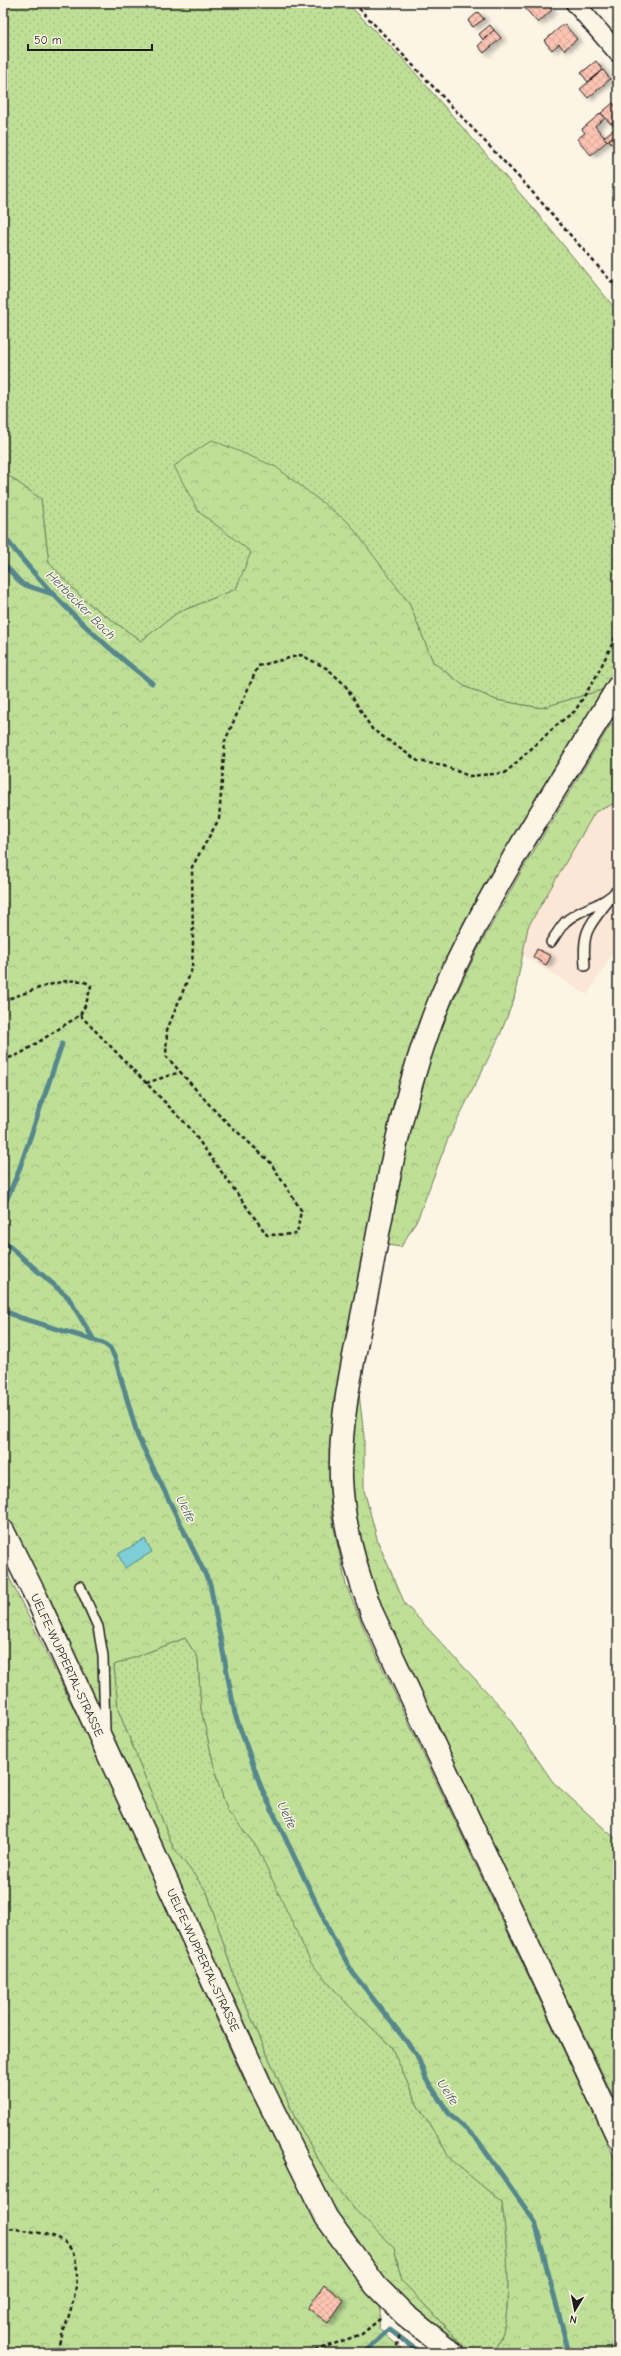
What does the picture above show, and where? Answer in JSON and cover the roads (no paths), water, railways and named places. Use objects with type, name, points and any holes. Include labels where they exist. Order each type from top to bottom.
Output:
[{"type":"main road","points":[[618,687],[480,918],[450,977],[429,1026],[405,1106],[388,1180],[350,1384],[341,1463],[346,1525],[354,1563],[372,1613],[618,2137]]},
{"type":"main road","name":"UELFE-WUPPERTAL-STRASSE","points":[[3,1532],[37,1599],[260,2084],[326,2217],[359,2264],[394,2304],[453,2353]]},
{"type":"street","points":[[575,3],[618,53]]},
{"type":"lane","points":[[585,966],[583,947],[586,929],[618,889]]},
{"type":"lane","points":[[551,942],[565,922],[577,914],[610,899]]},
{"type":"lane","points":[[80,1586],[98,1627],[102,1656],[105,1747]]},
{"type":"water","points":[[145,1539],[152,1552],[125,1568],[118,1554]]},
{"type":"waterway","name":"Herbecker Bach","points":[[3,535],[36,576],[73,614],[111,650],[152,683]]},
{"type":"waterway","points":[[3,563],[22,584],[55,595]]},
{"type":"waterway","name":"Herbecker Bach","points":[[3,1208],[18,1173],[62,1044]]},
{"type":"waterway","name":"Herbecker Bach","points":[[3,1241],[68,1297],[94,1340]]},
{"type":"waterway","name":"Uelfe","points":[[3,1310],[18,1317],[103,1343],[110,1348],[115,1358],[138,1437],[210,1584],[235,1714],[261,1787],[332,1936],[353,1973],[417,2055],[426,2079],[450,2115],[476,2138],[535,2222],[569,2353]]},
{"type":"waterway","points":[[364,2353],[389,2329],[420,2353]]}]
